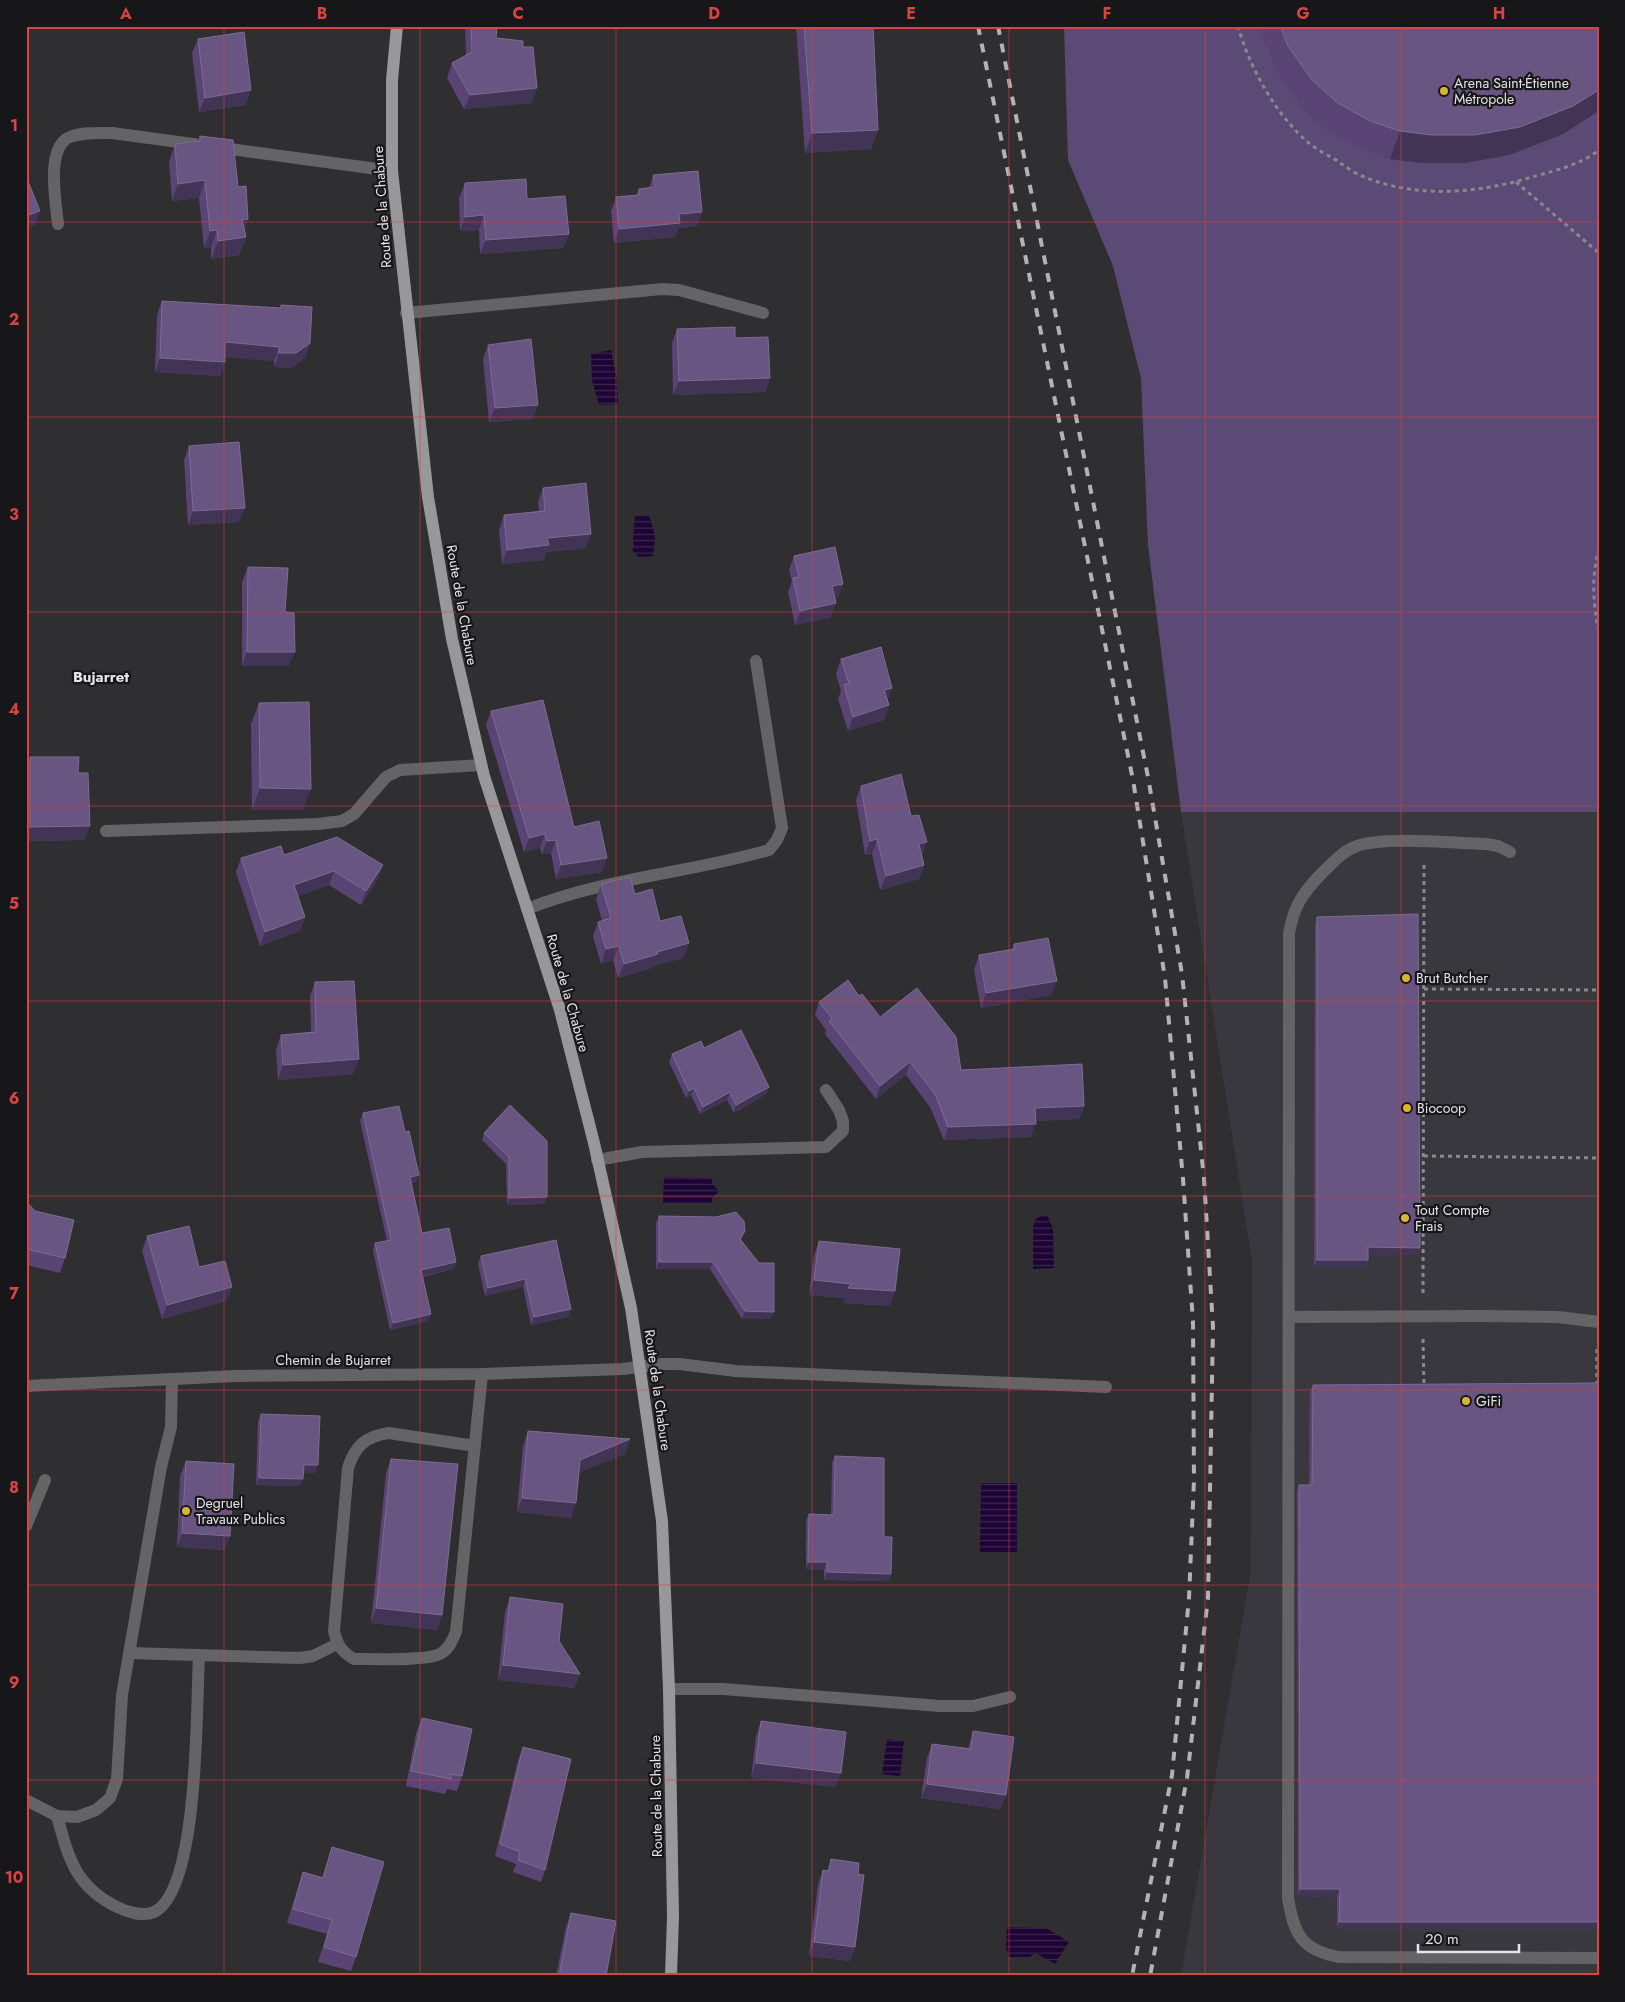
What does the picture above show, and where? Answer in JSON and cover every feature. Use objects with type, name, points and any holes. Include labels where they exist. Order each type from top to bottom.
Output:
[{"type":"main road","name":"Route de la Chabure","points":[[397,26],[392,80],[392,171],[406,313],[429,506],[452,639],[481,764],[560,1010],[597,1160],[630,1308],[662,1521],[670,1689],[674,1916],[672,1976]]},
{"type":"street","points":[[58,224],[54,162],[58,148],[68,138],[85,133],[112,132],[392,171]]},
{"type":"street","points":[[406,313],[662,289],[679,290],[763,313]]},
{"type":"street","points":[[527,909],[571,893],[769,850],[778,840],[782,828],[756,661]]},
{"type":"street","points":[[106,831],[318,824],[342,821],[354,814],[386,777],[400,770],[481,764]]},
{"type":"street","points":[[1510,852],[1498,846],[1486,844],[1373,842],[1355,846],[1342,854],[1306,890],[1293,910],[1289,932],[1288,1898],[1296,1932],[1311,1948],[1322,1954],[1339,1957],[1599,1958]]},
{"type":"street","points":[[597,1160],[642,1152],[826,1148],[843,1131],[843,1121],[826,1090]]},
{"type":"street","points":[[1289,1317],[1558,1318],[1599,1322]]},
{"type":"street","name":"Chemin de Bujarret","points":[[26,1386],[236,1376],[482,1374],[679,1364],[736,1371],[1106,1387]]},
{"type":"street","points":[[475,1446],[389,1434],[375,1435],[363,1442],[353,1454],[348,1468],[334,1622],[337,1644],[345,1654],[354,1659],[425,1657],[439,1655],[450,1645],[456,1632],[475,1446],[482,1374]]},
{"type":"street","points":[[26,1800],[38,1808],[57,1816],[77,1817],[96,1810],[110,1798],[117,1780],[122,1695],[161,1467],[169,1436],[172,1379]]},
{"type":"street","points":[[26,1526],[45,1480]]},
{"type":"street","points":[[129,1653],[300,1658],[314,1656],[337,1644]]},
{"type":"street","points":[[57,1816],[76,1874],[89,1889],[100,1898],[123,1910],[141,1914],[154,1912],[164,1904],[173,1891],[183,1863],[189,1827],[198,1656]]},
{"type":"street","points":[[670,1689],[723,1689],[940,1706],[973,1706],[1010,1697]]},
{"type":"path","points":[[1238,26],[1244,47],[1262,84],[1284,115],[1310,144],[1361,176],[1395,185],[1431,191],[1476,190],[1516,182],[1561,169],[1598,152]]},
{"type":"path","points":[[1516,182],[1599,253]]},
{"type":"path","points":[[1599,548],[1593,570],[1593,603],[1599,633]]},
{"type":"path","points":[[1424,842],[1424,1386]]},
{"type":"path","points":[[1424,989],[1599,990]]},
{"type":"path","points":[[1424,1156],[1599,1158]]},
{"type":"path","points":[[1587,1385],[1599,1385]]},
{"type":"path","points":[[1414,1386],[1433,1386]]},
{"type":"shaded area","points":[[1064,26],[1599,26],[1599,812],[1181,812],[1148,545],[1141,378],[1113,266],[1068,160]]},
{"type":"shaded area","points":[[611,350],[617,379],[618,404],[599,405],[592,380],[591,354]]},
{"type":"shaded area","points":[[649,515],[655,536],[653,556],[639,557],[632,550],[634,546],[635,516]]},
{"type":"shaded area","points":[[1181,812],[1599,812],[1599,1976],[1181,1976],[1251,1570],[1252,1261]]},
{"type":"shaded area","points":[[664,1177],[712,1178],[712,1183],[719,1191],[712,1198],[712,1203],[663,1203]]},
{"type":"shaded area","points":[[1047,1215],[1053,1228],[1054,1268],[1033,1269],[1033,1228],[1036,1218]]},
{"type":"shaded area","points":[[981,1483],[1017,1483],[1017,1552],[980,1552]]},
{"type":"shaded area","points":[[887,1739],[904,1741],[900,1776],[882,1774]]},
{"type":"shaded area","points":[[1007,1927],[1046,1928],[1069,1942],[1055,1964],[1035,1953],[1030,1957],[1009,1957],[1006,1947]]},
{"type":"building","points":[[471,26],[497,26],[496,38],[523,41],[523,47],[533,47],[537,88],[470,95],[452,63],[472,52]]},
{"type":"building","points":[[804,26],[873,26],[878,130],[812,133]]},
{"type":"building","name":"Arena Saint-Étienne Métropole","points":[[1280,26],[1599,26],[1599,90],[1573,106],[1520,127],[1475,135],[1431,135],[1400,131],[1370,121],[1338,103],[1312,80],[1288,46]]},
{"type":"building","points":[[244,32],[251,90],[205,98],[198,39]]},
{"type":"building","points":[[200,136],[233,140],[238,187],[246,186],[248,219],[242,220],[246,237],[218,241],[217,230],[210,231],[205,180],[178,184],[175,144],[200,141]]},
{"type":"building","points":[[698,171],[702,212],[679,214],[680,223],[619,229],[616,197],[639,195],[639,189],[655,187],[653,175]]},
{"type":"building","points":[[26,176],[40,211],[26,216]]},
{"type":"building","points":[[526,179],[527,199],[565,196],[569,234],[486,240],[484,215],[465,217],[465,183]]},
{"type":"building","points":[[162,301],[281,308],[281,305],[312,307],[310,343],[296,353],[279,353],[279,347],[225,342],[225,362],[160,358]]},
{"type":"building","points":[[735,327],[735,338],[768,337],[770,378],[679,381],[677,329]]},
{"type":"building","points":[[531,339],[538,405],[495,408],[488,345]]},
{"type":"building","points":[[239,442],[245,508],[193,511],[189,446]]},
{"type":"building","points":[[586,483],[591,534],[547,538],[549,545],[507,550],[504,515],[545,511],[543,488]]},
{"type":"building","points":[[835,547],[843,584],[832,586],[836,603],[800,611],[793,578],[799,577],[794,556]]},
{"type":"building","points":[[248,567],[288,568],[285,612],[294,613],[295,652],[247,652]]},
{"type":"building","points":[[881,647],[892,688],[884,690],[889,705],[853,717],[844,685],[849,683],[841,659]]},
{"type":"building","points":[[543,700],[574,827],[599,821],[607,858],[561,865],[556,840],[547,841],[545,834],[529,838],[491,711]]},
{"type":"building","points":[[309,702],[311,789],[260,788],[259,703]]},
{"type":"building","points":[[30,757],[79,757],[78,773],[88,773],[90,826],[30,827]]},
{"type":"building","points":[[901,774],[911,816],[919,815],[927,842],[919,844],[924,865],[886,876],[877,839],[870,841],[861,786]]},
{"type":"building","points":[[337,837],[383,865],[366,891],[334,871],[294,885],[305,917],[265,932],[241,858],[281,846],[284,855]]},
{"type":"building","points":[[630,877],[635,894],[652,889],[660,921],[681,916],[689,943],[624,964],[619,946],[606,949],[598,922],[611,918],[601,884]]},
{"type":"building","points":[[1418,914],[1420,1248],[1368,1247],[1368,1260],[1317,1260],[1317,917]]},
{"type":"building","points":[[1048,938],[1057,981],[986,993],[979,955],[1015,949],[1014,944]]},
{"type":"building","points":[[848,980],[859,996],[862,994],[880,1017],[917,988],[956,1037],[961,1070],[1082,1064],[1084,1106],[1035,1108],[1036,1124],[948,1127],[935,1094],[910,1062],[880,1086],[829,1021],[832,1018],[819,1002]]},
{"type":"building","points":[[354,981],[359,1059],[283,1065],[281,1035],[316,1032],[315,982]]},
{"type":"building","points":[[741,1030],[769,1087],[736,1105],[730,1092],[703,1107],[694,1088],[689,1091],[672,1054],[701,1041],[704,1048]]},
{"type":"building","points":[[510,1105],[547,1141],[547,1197],[509,1198],[509,1157],[484,1133]]},
{"type":"building","points":[[399,1106],[405,1132],[409,1131],[419,1175],[410,1177],[422,1233],[449,1228],[456,1262],[421,1270],[431,1314],[393,1323],[375,1243],[391,1240],[363,1113]]},
{"type":"building","points":[[26,1201],[35,1211],[74,1220],[65,1258],[26,1249]]},
{"type":"building","points":[[736,1212],[744,1221],[745,1231],[740,1239],[759,1263],[774,1263],[774,1312],[745,1311],[713,1262],[659,1262],[659,1216],[716,1217]]},
{"type":"building","points":[[189,1226],[199,1267],[225,1261],[232,1287],[167,1305],[147,1236]]},
{"type":"building","points":[[556,1240],[571,1309],[534,1317],[525,1279],[488,1288],[481,1256]]},
{"type":"building","points":[[819,1241],[900,1249],[895,1291],[848,1288],[851,1284],[814,1280]]},
{"type":"building","points":[[1599,1383],[1599,1922],[1339,1922],[1340,1889],[1300,1889],[1299,1485],[1312,1485],[1313,1385]]},
{"type":"building","points":[[261,1414],[320,1416],[318,1465],[304,1465],[303,1479],[259,1478]]},
{"type":"building","points":[[528,1431],[630,1439],[580,1460],[576,1503],[522,1498]]},
{"type":"building","points":[[835,1456],[884,1458],[884,1537],[892,1537],[891,1574],[827,1572],[827,1562],[808,1562],[809,1514],[834,1515]]},
{"type":"building","points":[[391,1459],[458,1464],[442,1615],[376,1608]]},
{"type":"building","points":[[186,1461],[234,1464],[230,1536],[182,1533]]},
{"type":"building","points":[[510,1597],[563,1604],[559,1641],[580,1674],[503,1665]]},
{"type":"building","points":[[422,1718],[472,1729],[462,1776],[451,1774],[451,1779],[411,1771]]},
{"type":"building","points":[[761,1721],[846,1732],[841,1773],[756,1763]]},
{"type":"building","points":[[973,1731],[1014,1737],[1006,1795],[927,1784],[932,1744],[971,1749]]},
{"type":"building","points":[[523,1747],[571,1759],[545,1870],[518,1860],[520,1852],[500,1844]]},
{"type":"building","points":[[332,1847],[384,1862],[356,1957],[324,1947],[332,1920],[293,1909],[303,1872],[323,1878]]},
{"type":"building","points":[[831,1859],[859,1863],[858,1874],[864,1875],[855,1947],[814,1942],[823,1870],[829,1871]]},
{"type":"building","points":[[571,1913],[616,1921],[606,1976],[559,1976]]},
{"type":"railway","points":[[978,26],[1133,780],[1165,978],[1183,1179],[1193,1322],[1194,1480],[1189,1598],[1172,1775],[1132,1976]]},
{"type":"railway","points":[[998,26],[1148,777],[1182,974],[1204,1178],[1213,1327],[1208,1598],[1187,1778],[1150,1976]]},
{"type":"place","name":"Arena Saint-Étienne Métropole","points":[[1444,91]]},
{"type":"place","name":"Brut Butcher","points":[[1406,978]]},
{"type":"place","name":"Biocoop","points":[[1407,1108]]},
{"type":"place","name":"Tout Compte Frais","points":[[1405,1218]]},
{"type":"place","name":"GiFi","points":[[1466,1401]]},
{"type":"place","name":"Degruel Travaux Publics","points":[[186,1511]]},
{"type":"district","name":"Bujarret","points":[[101,677]]}]
